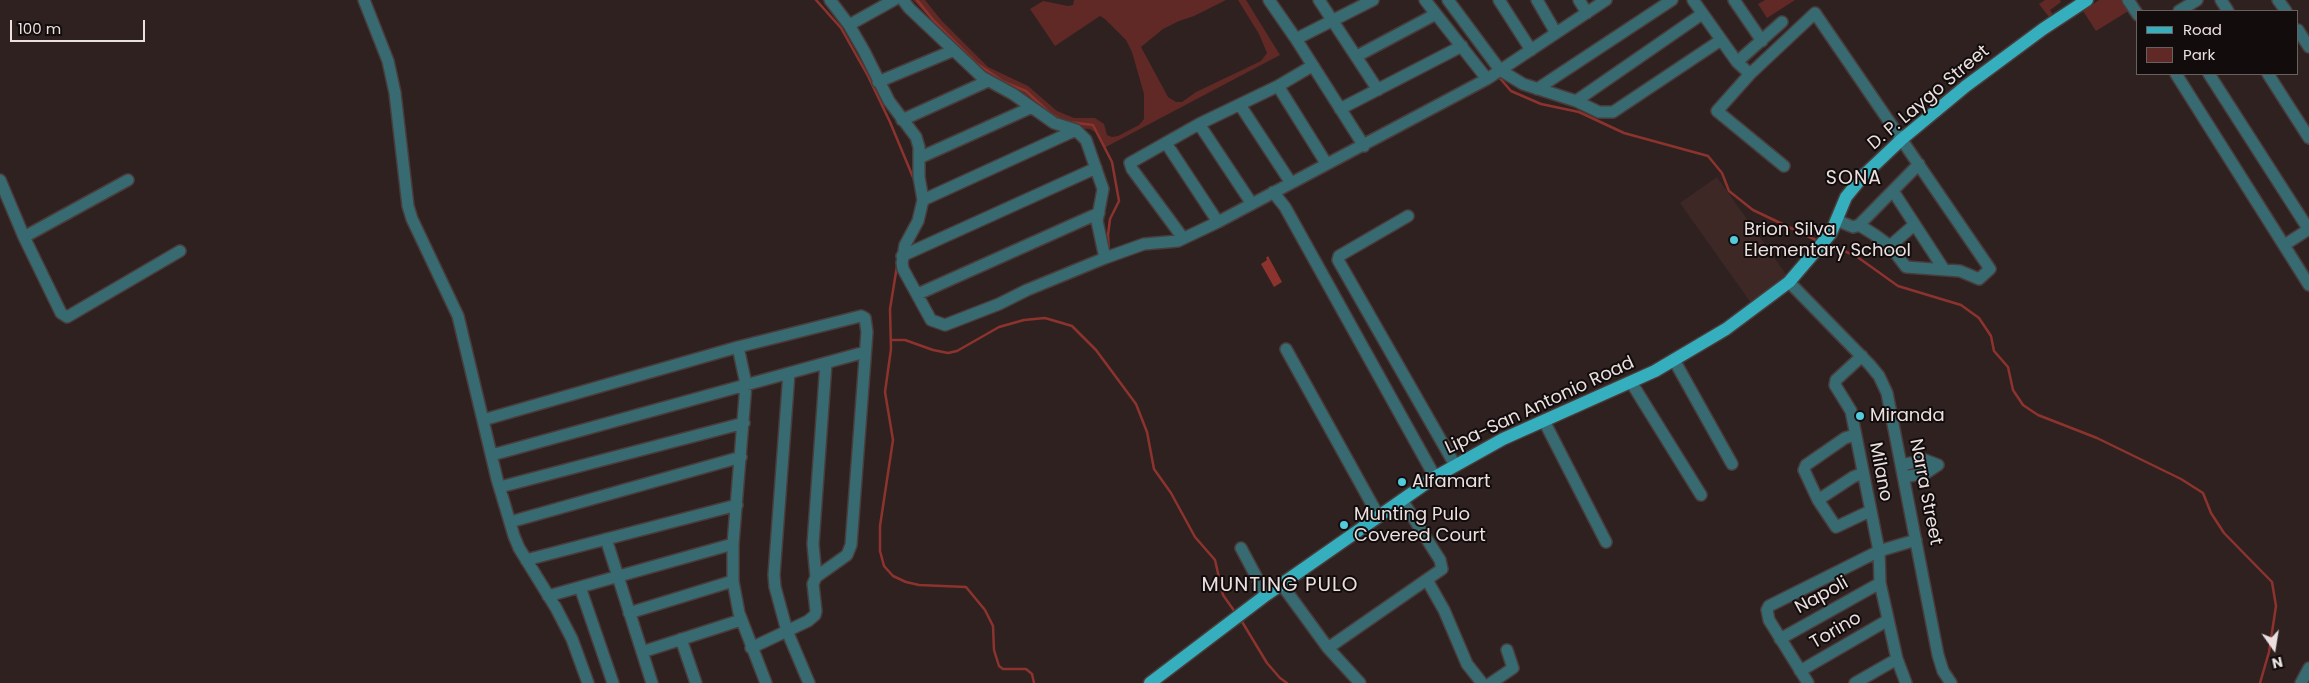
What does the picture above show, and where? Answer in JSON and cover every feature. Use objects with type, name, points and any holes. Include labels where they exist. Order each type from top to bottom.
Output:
[{"type":"main road","name":"D. P. Laygo Street","points":[[1820,247],[1831,233],[1846,197],[1864,175],[1902,139],[2043,29],[2087,0]]},
{"type":"main road","name":"Lipa-San Antonio Road","points":[[1150,683],[1266,595],[1435,477],[1503,439],[1631,382],[1674,360],[1726,329],[1788,282],[1820,247]]},
{"type":"street","points":[[364,0],[388,61],[395,94],[408,206],[412,219],[458,316],[510,522],[519,548],[572,639],[588,683]]},
{"type":"street","points":[[830,0],[849,25],[878,82],[902,120],[916,137],[919,178],[923,200],[918,221],[905,245],[902,256],[903,268],[931,320],[946,325],[1105,258],[1144,244],[1183,238],[1218,222],[1326,163],[1364,146],[1493,75],[1606,0]]},
{"type":"street","points":[[849,25],[894,0]]},
{"type":"street","points":[[903,0],[908,8],[975,72],[1013,94],[1030,108],[1054,123],[1076,130],[1089,144],[1103,188],[1098,227],[1105,258]]},
{"type":"street","points":[[1269,0],[1364,146]]},
{"type":"street","points":[[1319,0],[1378,90]]},
{"type":"street","points":[[1425,0],[1462,46],[1493,75],[1576,101],[1599,112],[1613,112],[1721,40]]},
{"type":"street","points":[[1498,0],[1531,50]]},
{"type":"street","points":[[1536,0],[1556,33]]},
{"type":"street","points":[[1579,0],[1587,13]]},
{"type":"street","points":[[1537,89],[1672,0]]},
{"type":"street","points":[[1693,0],[1737,62],[1750,74]]},
{"type":"street","points":[[1734,0],[1762,41]]},
{"type":"street","points":[[2128,0],[2136,12]]},
{"type":"street","points":[[2181,10],[2197,0]]},
{"type":"street","points":[[1296,39],[1371,1]]},
{"type":"street","points":[[1452,1],[1493,75]]},
{"type":"street","points":[[1784,166],[1717,111],[1750,74],[1815,13],[1990,269],[1979,280],[1960,271],[1906,266],[1890,246],[1859,225]]},
{"type":"street","points":[[1357,56],[1436,14]]},
{"type":"street","points":[[1576,101],[1702,14]]},
{"type":"street","points":[[1737,62],[1782,22]]},
{"type":"street","points":[[2299,32],[2309,47]]},
{"type":"street","points":[[1340,109],[1462,46]]},
{"type":"street","points":[[878,82],[952,50]]},
{"type":"street","points":[[1183,238],[1130,165],[1199,124],[1278,86],[1312,66]]},
{"type":"street","points":[[2177,75],[2309,285]]},
{"type":"street","points":[[2210,75],[2309,230],[2289,242]]},
{"type":"street","points":[[2269,75],[2309,138]]},
{"type":"street","points":[[902,120],[988,81]]},
{"type":"street","points":[[1278,86],[1326,163]]},
{"type":"street","points":[[1240,105],[1291,183]]},
{"type":"street","points":[[919,158],[1030,108]]},
{"type":"street","points":[[1199,124],[1252,204]]},
{"type":"street","points":[[923,200],[1076,130]]},
{"type":"street","points":[[1166,143],[1218,222]]},
{"type":"street","points":[[1836,220],[1853,227],[1859,225],[1919,164]]},
{"type":"street","points":[[902,256],[1096,168]]},
{"type":"street","points":[[0,180],[24,237],[61,313],[67,316],[180,252]]},
{"type":"street","points":[[24,237],[128,180]]},
{"type":"street","points":[[1893,191],[1943,268]]},
{"type":"street","points":[[1273,192],[1285,206],[1435,477]]},
{"type":"street","points":[[918,294],[1099,213]]},
{"type":"street","points":[[1408,216],[1339,256],[1338,260],[1455,465]]},
{"type":"street","points":[[1890,246],[1914,225]]},
{"type":"street","name":"Narra Street","points":[[1788,282],[1862,356],[1879,376],[1887,394],[1938,655],[1943,671],[1950,683]]},
{"type":"street","points":[[483,420],[738,347],[861,316],[866,318],[851,544],[847,555],[816,578]]},
{"type":"street","points":[[738,347],[746,384],[733,544],[733,581],[741,620],[766,683]]},
{"type":"street","points":[[1286,349],[1379,517]]},
{"type":"street","points":[[492,455],[865,352]]},
{"type":"street","name":"Milano","points":[[1862,356],[1834,383],[1849,408],[1879,551],[1880,583],[1897,660],[1906,683]]},
{"type":"street","points":[[1674,360],[1732,464]]},
{"type":"street","points":[[751,648],[815,615],[814,584],[816,578],[813,544],[826,363]]},
{"type":"street","points":[[789,373],[774,575],[778,600],[787,631],[809,683]]},
{"type":"street","points":[[1631,382],[1701,495]]},
{"type":"street","points":[[1544,421],[1606,542]]},
{"type":"street","points":[[500,488],[744,423]]},
{"type":"street","points":[[1855,435],[1845,438],[1806,465],[1804,470],[1805,476],[1836,527],[1870,511]]},
{"type":"street","points":[[510,522],[741,457]]},
{"type":"street","points":[[1901,465],[1924,460],[1938,465],[1926,473],[1904,477]]},
{"type":"street","points":[[1818,500],[1853,477],[1863,473]]},
{"type":"street","points":[[1328,648],[1442,569],[1440,560],[1402,500]]},
{"type":"street","points":[[526,560],[737,505]]},
{"type":"street","points":[[606,539],[652,683]]},
{"type":"street","points":[[1808,683],[1767,615],[1768,606],[1879,551],[1916,540]]},
{"type":"street","points":[[548,596],[733,544]]},
{"type":"street","points":[[1240,548],[1266,595]]},
{"type":"street","points":[[1428,580],[1444,610],[1467,664],[1482,683]]},
{"type":"street","points":[[629,613],[733,581]]},
{"type":"street","name":"Napoli","points":[[1780,639],[1880,583]]},
{"type":"street","points":[[1282,585],[1328,648],[1360,683]]},
{"type":"street","points":[[580,587],[613,683]]},
{"type":"street","points":[[642,652],[741,620]]},
{"type":"street","name":"Torino","points":[[1800,671],[1888,620]]},
{"type":"street","points":[[681,639],[696,683]]},
{"type":"street","points":[[1491,683],[1513,668],[1507,650]]},
{"type":"street","points":[[1855,683],[1897,660]]},
{"type":"street","points":[[2301,683],[2309,668]]},
{"type":"shaded area","name":"Brion Silva Elementary School","points":[[1717,177],[1788,277],[1751,303],[1680,203]]},
{"type":"shaded area","points":[[1268,256],[1282,282],[1274,287],[1261,264],[1267,260]]},
{"type":"green space","points":[[913,0],[925,0],[941,20],[988,67],[1028,86],[1057,111],[1074,118],[1095,118],[1104,124],[1107,135],[1112,137],[1118,136],[1139,125],[1144,119],[1144,94],[1132,52],[1126,40],[1100,16],[1055,46],[1030,9],[1043,1],[1068,6],[1073,5],[1074,0],[1226,0],[1163,29],[1141,47],[1168,97],[1176,102],[1182,102],[1196,92],[1261,61],[1267,53],[1259,34],[1238,0],[1246,0],[1280,55],[1104,148],[1095,132],[1090,129],[1078,128],[1050,116],[1021,92],[995,79],[974,65]]},
{"type":"green space","points":[[1765,0],[1795,0],[1767,18],[1758,4]]},
{"type":"green space","points":[[2045,0],[2060,0],[2061,2],[2050,10],[2053,15],[2049,17],[2039,4]]},
{"type":"green space","points":[[2099,0],[2123,0],[2130,10],[2096,31],[2083,11]]},
{"type":"waterway","points":[[816,0],[841,28],[868,76],[915,182]]},
{"type":"waterway","points":[[917,0],[934,21],[976,63],[1004,82],[1026,91],[1051,114],[1064,121]]},
{"type":"waterway","points":[[1498,76],[1511,91],[1541,104],[1579,112],[1624,133],[1708,156],[1722,173],[1729,191],[1753,210],[1818,241]]},
{"type":"waterway","points":[[1069,122],[1093,125],[1112,162],[1119,201],[1110,219],[1108,235],[1109,252]]},
{"type":"waterway","points":[[1828,244],[1856,256],[1898,286],[1961,305],[1979,318],[1991,336],[1994,351],[2008,367],[2013,390],[2023,405],[2038,415],[2097,438],[2181,479],[2203,493],[2211,513],[2224,533],[2272,582],[2276,606],[2269,652],[2260,683]]},
{"type":"waterway","points":[[897,266],[890,309],[891,349],[885,392],[893,440],[880,526],[880,551],[884,566],[893,576],[906,582],[919,585],[966,587],[985,610],[993,626],[994,650],[999,666],[1003,669],[1026,669],[1032,674],[1034,683]]},
{"type":"waterway","points":[[891,340],[905,340],[948,353],[957,351],[999,327],[1024,320],[1045,318],[1072,326],[1096,350],[1136,404],[1147,432],[1154,469],[1171,493],[1195,537],[1215,560],[1223,595],[1235,612]]},
{"type":"waterway","points":[[1241,620],[1267,663],[1287,683]]},
{"type":"place","name":"Brion Silva Elementary School","points":[[1734,240]]},
{"type":"place","name":"Miranda","points":[[1860,416]]},
{"type":"place","name":"Alfamart","points":[[1402,482]]},
{"type":"place","name":"Munting Pulo Covered Court","points":[[1344,525]]},
{"type":"district","name":"SONA","points":[[1854,179]]},
{"type":"district","name":"MUNTING PULO","points":[[1280,586]]}]
